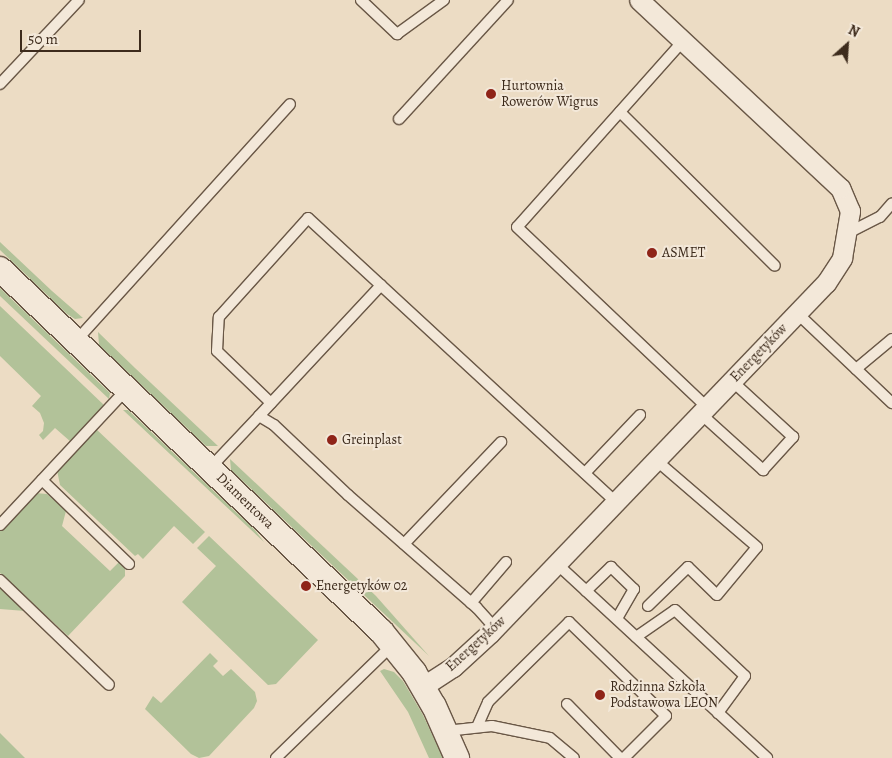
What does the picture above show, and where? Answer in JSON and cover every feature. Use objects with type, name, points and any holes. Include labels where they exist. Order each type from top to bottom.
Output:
[{"type":"street","name":"Energetyków","points":[[422,687],[453,667],[495,628],[826,283],[842,258],[850,210],[840,188],[683,41],[645,2]]},
{"type":"street","name":"Diamentowa","points":[[0,270],[210,468],[393,645],[422,687],[446,731],[458,758]]},
{"type":"lane","points":[[0,84],[79,0]]},
{"type":"lane","points":[[361,0],[397,34],[444,0]]},
{"type":"lane","points":[[399,120],[508,0]]},
{"type":"lane","points":[[683,41],[517,227],[763,470],[793,438],[732,381]]},
{"type":"lane","points":[[76,341],[290,104]]},
{"type":"lane","points":[[620,112],[774,266]]},
{"type":"lane","points":[[846,234],[880,217],[892,203]]},
{"type":"lane","points":[[271,403],[217,351],[219,317],[308,218],[616,502]]},
{"type":"lane","points":[[210,468],[381,284]]},
{"type":"lane","points":[[797,313],[892,403]]},
{"type":"lane","points":[[856,369],[892,339]]},
{"type":"lane","points":[[0,525],[127,389]]},
{"type":"lane","points":[[585,473],[640,414]]},
{"type":"lane","points":[[259,416],[274,425],[348,496],[471,603],[495,628]]},
{"type":"lane","points":[[404,544],[501,442]]},
{"type":"lane","points":[[648,606],[688,567],[717,594],[757,547],[656,460]]},
{"type":"lane","points":[[42,480],[129,564]]},
{"type":"lane","points":[[471,603],[506,562]]},
{"type":"lane","points":[[557,564],[767,758]]},
{"type":"lane","points":[[586,590],[612,567],[634,589],[617,620]]},
{"type":"lane","points":[[0,580],[108,685]]},
{"type":"lane","points":[[636,637],[675,610],[745,676],[718,713]]},
{"type":"lane","points":[[477,728],[488,702],[569,622],[666,716],[624,758]]},
{"type":"lane","points":[[276,758],[393,645]]},
{"type":"lane","points":[[567,704],[620,758]]},
{"type":"lane","points":[[446,731],[492,726],[550,738],[574,758]]},
{"type":"green space","points":[[0,242],[83,318],[75,319],[67,314],[0,250]]},
{"type":"green space","points":[[0,288],[110,393],[109,399],[0,296]]},
{"type":"green space","points":[[0,306],[105,406],[71,442],[55,428],[43,440],[39,435],[43,431],[44,423],[40,413],[32,406],[41,396],[0,356]]},
{"type":"green space","points":[[98,332],[218,446],[206,446],[99,345]]},
{"type":"green space","points":[[123,410],[128,410],[255,530],[264,542]]},
{"type":"green space","points":[[95,428],[205,532],[193,544],[174,526],[143,559],[138,554],[135,556],[60,485],[57,470]]},
{"type":"green space","points":[[230,459],[376,596],[429,656],[231,470]]},
{"type":"green space","points":[[35,493],[47,494],[66,511],[62,526],[110,571],[119,562],[125,569],[125,576],[68,636],[0,573],[0,530]]},
{"type":"green space","points":[[209,536],[318,640],[276,684],[268,685],[182,602],[216,566],[197,548]]},
{"type":"green space","points":[[0,584],[27,609],[25,611],[0,609]]},
{"type":"green space","points":[[210,653],[218,661],[213,666],[223,676],[231,669],[255,692],[257,701],[254,708],[209,756],[199,758],[191,754],[145,709],[153,696],[161,703]]},
{"type":"green space","points":[[384,669],[394,672],[403,681],[423,715],[443,758],[429,758],[408,712],[380,671]]},
{"type":"green space","points":[[0,733],[25,758],[0,758]]},
{"type":"place","name":"Hurtownia Rowerów Wigrus","points":[[491,94]]},
{"type":"place","name":"ASMET","points":[[652,253]]},
{"type":"place","name":"Greinplast","points":[[332,440]]},
{"type":"place","name":"Energetyków 02","points":[[306,586]]},
{"type":"place","name":"Rodzinna Szkoła Podstawowa LEON","points":[[600,695]]}]
